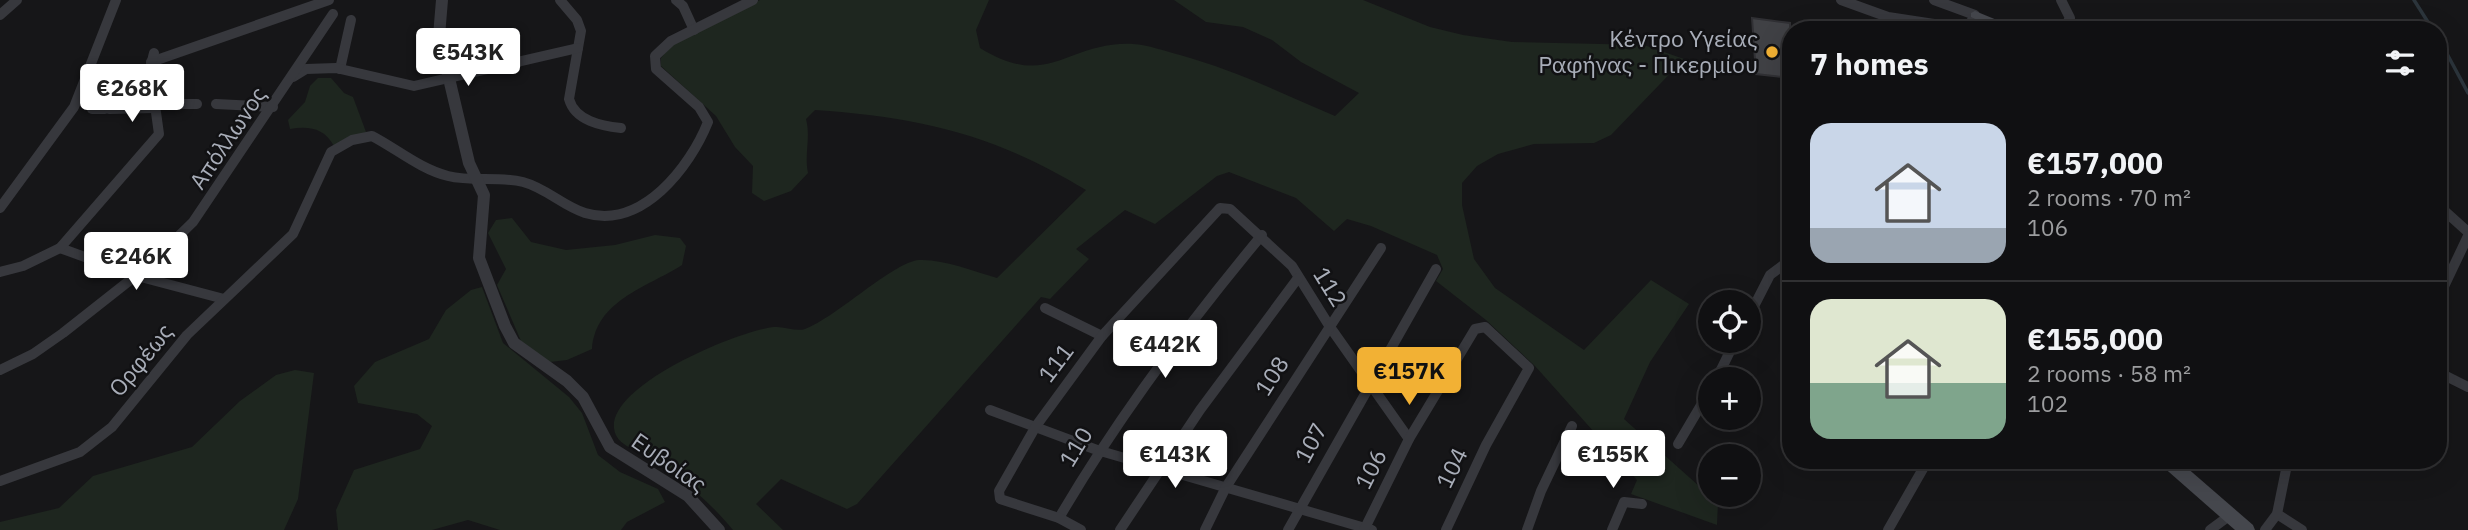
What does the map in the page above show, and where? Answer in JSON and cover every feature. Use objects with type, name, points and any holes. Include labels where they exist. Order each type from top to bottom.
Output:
[{"type":"main road","points":[[1975,15],[1989,21]]},
{"type":"main road","points":[[2177,469],[2247,530]]},
{"type":"street","points":[[0,15],[17,0]]},
{"type":"street","points":[[0,208],[74,107],[116,0]]},
{"type":"street","points":[[0,272],[23,266],[60,248],[159,134],[154,106],[153,58],[329,0]]},
{"type":"street","name":"Ευβοίας","points":[[442,0],[439,36],[470,163],[484,195],[479,258],[486,282],[514,343],[567,381],[583,397],[610,447],[688,496],[719,530]]},
{"type":"street","points":[[560,0],[578,20],[581,31],[569,99],[571,107],[595,125],[621,128]]},
{"type":"street","points":[[676,0],[683,6],[694,30],[753,0]]},
{"type":"street","points":[[1841,0],[1888,17],[1914,21]]},
{"type":"street","points":[[1934,0],[1975,15],[1972,21]]},
{"type":"street","points":[[2062,0],[2070,18],[2068,21]]},
{"type":"street","name":"Απόλλωνος","points":[[0,370],[29,357],[49,344],[137,276],[198,216],[273,107],[332,14]]},
{"type":"street","points":[[340,69],[351,20]]},
{"type":"street","name":"Ορφέως","points":[[0,481],[80,452],[95,442],[127,411],[175,348],[293,233],[326,160],[345,143],[363,136],[372,136],[427,169],[479,180],[522,182],[598,216],[627,214],[640,207],[688,159],[708,122],[704,113],[654,63],[661,49],[694,30]]},
{"type":"street","points":[[290,80],[305,69],[316,66],[340,69],[403,86],[578,48]]},
{"type":"street","points":[[92,109],[197,104]]},
{"type":"street","points":[[216,104],[273,107]]},
{"type":"street","name":"112","points":[[1224,207],[1262,235],[1292,266],[1330,327],[1409,439]]},
{"type":"street","name":"111","points":[[1059,519],[998,496],[1036,426],[1102,336],[1207,220],[1224,207]]},
{"type":"street","points":[[2447,214],[2468,234],[2447,280]]},
{"type":"street","name":"110","points":[[1059,519],[1097,450],[1164,356],[1262,235]]},
{"type":"street","points":[[60,248],[137,276],[223,299]]},
{"type":"street","name":"108","points":[[1205,530],[1226,487],[1381,248]]},
{"type":"street","points":[[1761,293],[1770,275],[1782,266]]},
{"type":"street","name":"107","points":[[1288,530],[1340,434],[1436,269]]},
{"type":"street","points":[[1120,530],[1234,362],[1298,278]]},
{"type":"street","points":[[1045,308],[1102,336]]},
{"type":"street","name":"106","points":[[1367,529],[1409,439],[1469,337],[1478,327],[1485,327]]},
{"type":"street","name":"104","points":[[1446,530],[1486,445],[1529,368],[1485,327]]},
{"type":"street","points":[[2447,376],[2468,387]]},
{"type":"street","points":[[990,410],[1097,450],[1367,529]]},
{"type":"street","points":[[1678,444],[1698,410]]},
{"type":"street","points":[[1527,530],[1541,491],[1572,426]]},
{"type":"street","points":[[1888,530],[1923,469]]},
{"type":"street","points":[[2265,530],[2277,514],[2286,469]]},
{"type":"street","points":[[1612,530],[1624,502],[1642,504]]},
{"type":"street","points":[[2277,514],[2302,530]]},
{"type":"street","points":[[2210,530],[2229,516]]},
{"type":"street","points":[[1059,519],[1081,530]]},
{"type":"shaded area","points":[[760,0],[989,0],[976,30],[980,48],[1004,60],[1024,65],[1042,65],[1110,45],[1145,46],[1220,68],[1335,116],[1359,93],[1301,62],[1272,40],[1243,27],[1206,22],[1174,0],[1363,0],[1430,27],[1463,35],[1512,42],[1644,45],[1684,59],[1611,135],[1594,143],[1534,144],[1498,154],[1477,166],[1462,183],[1462,205],[1474,259],[1495,288],[1584,350],[1651,280],[1689,304],[1650,362],[1624,419],[1698,485],[1698,507],[1718,507],[1717,525],[1631,494],[1637,480],[1535,366],[1486,320],[1436,281],[1443,269],[1437,255],[1371,226],[1347,219],[1334,231],[1296,198],[1229,172],[1217,176],[1155,224],[1125,210],[1076,249],[1089,259],[1050,299],[1041,297],[857,504],[847,509],[781,479],[756,504],[783,530],[733,530],[688,485],[618,439],[614,428],[618,411],[632,394],[679,362],[733,338],[774,327],[798,330],[818,323],[908,263],[919,260],[938,261],[997,278],[1086,190],[1020,155],[956,132],[889,118],[815,110],[806,119],[808,173],[791,191],[764,201],[752,193],[753,166],[735,147],[716,116],[661,66],[661,58],[673,43]]},
{"type":"shaded area","points":[[318,78],[331,78],[344,93],[353,97],[366,132],[334,146],[321,132],[303,128],[290,129],[288,120],[305,102],[310,86]]},
{"type":"shaded area","points":[[512,218],[531,242],[566,250],[615,245],[655,235],[680,238],[686,246],[682,265],[625,297],[613,307],[596,332],[592,349],[567,360],[550,362],[521,341],[497,285],[506,269],[488,233],[496,220]]},
{"type":"shaded area","points":[[482,287],[503,343],[569,397],[582,413],[598,455],[620,472],[658,489],[665,502],[627,522],[621,530],[500,530],[468,520],[432,530],[338,530],[336,510],[354,470],[420,449],[432,426],[417,414],[358,403],[354,386],[375,362],[429,339],[446,310],[471,290]]},
{"type":"shaded area","points":[[295,370],[314,373],[298,499],[284,530],[0,530],[0,522],[59,508],[93,476],[192,447],[240,401],[276,375]]},
{"type":"building","name":"Κέντρο Υγείας Ραφήνας - Πικερμίου","points":[[1752,18],[1782,22],[1782,77],[1756,74]]},
{"type":"waterway","points":[[2414,0],[2427,21]]},
{"type":"waterway","points":[[2447,54],[2468,93]]},
{"type":"place","name":"Κέντρο Υγείας Ραφήνας - Πικερμίου","points":[[1772,52]]}]
